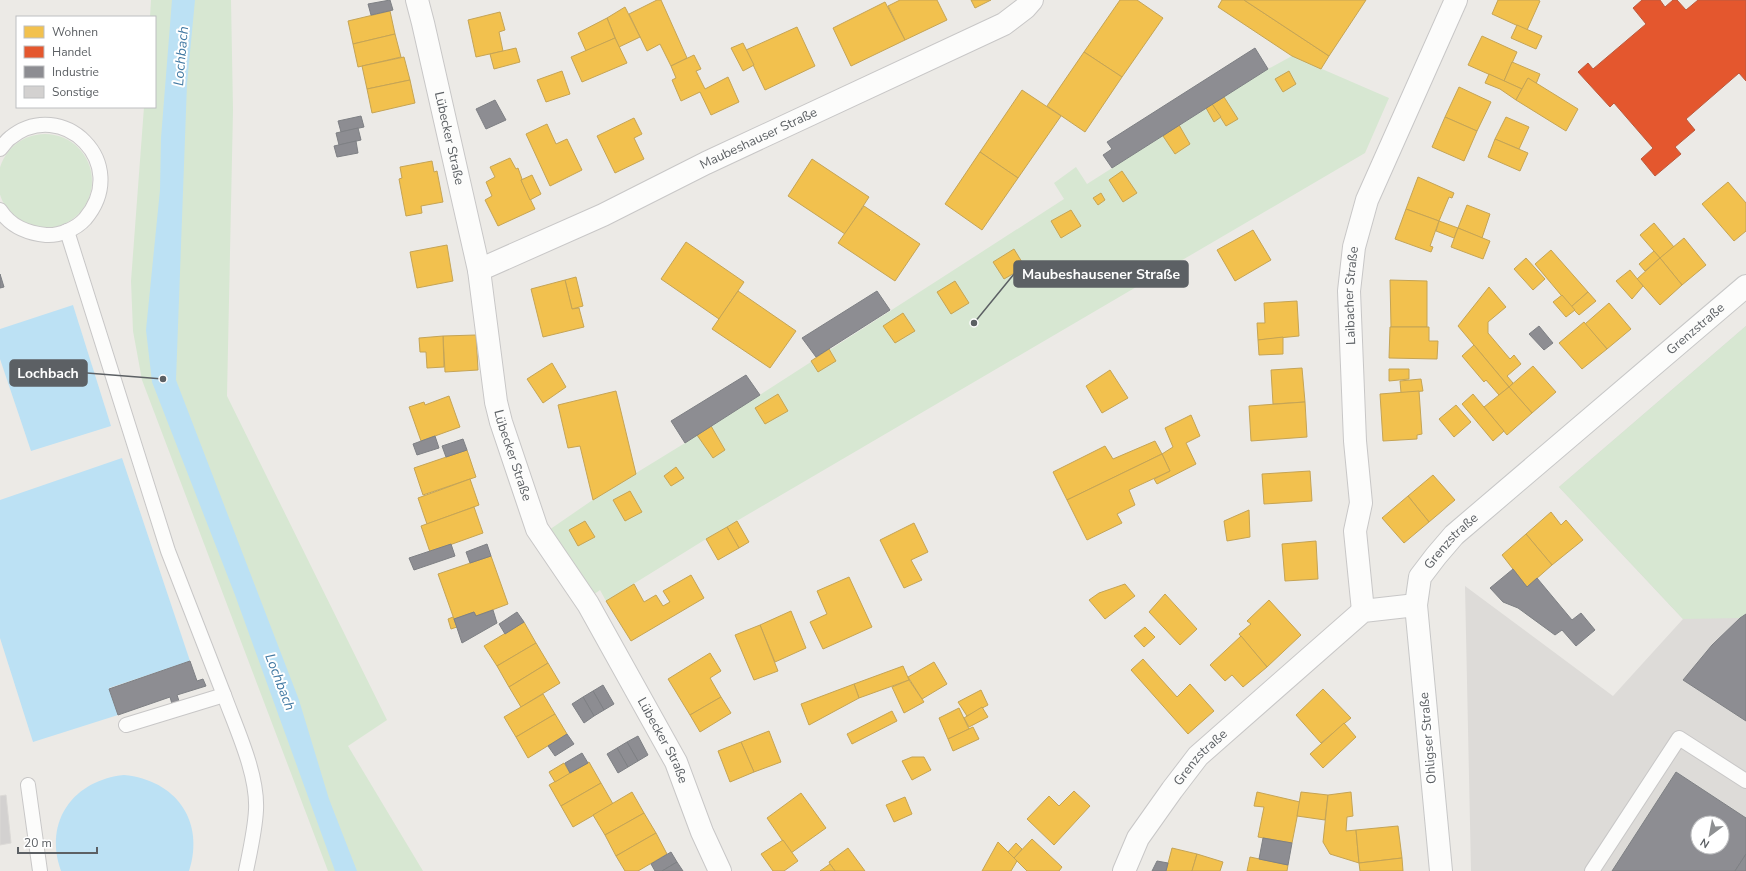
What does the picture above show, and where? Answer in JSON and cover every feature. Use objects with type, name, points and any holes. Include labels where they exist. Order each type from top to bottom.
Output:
[{"type":"street","name":"Lübecker Straße","points":[[417,0],[480,270],[496,402],[537,529],[588,604],[676,762],[702,832],[720,871]]},
{"type":"street","name":"Maubeshauser Straße","points":[[480,270],[603,215],[706,163],[1004,24],[1025,8],[1032,0]]},
{"type":"street","name":"Laibacher Straße","points":[[1363,611],[1355,531],[1360,503],[1355,441],[1349,291],[1354,247],[1367,200],[1456,0]]},
{"type":"street","name":"Grenzstraße","points":[[1416,605],[1420,578],[1436,556],[1454,536],[1746,286]]},
{"type":"street","points":[[1363,611],[1416,605]]},
{"type":"street","name":"Ohligser Straße","points":[[1416,605],[1441,871]]},
{"type":"street","name":"Grenzstraße","points":[[1124,871],[1138,838],[1198,756],[1363,611]]},
{"type":"lane","points":[[0,149],[10,138],[24,129],[41,125],[58,126],[75,133],[88,144],[97,159],[101,176],[100,193],[93,209],[82,222],[67,231],[50,235],[33,234],[17,227],[4,216],[0,210]]},
{"type":"lane","points":[[67,231],[168,551],[224,695],[256,792],[256,810],[246,871]]},
{"type":"lane","points":[[126,725],[224,695]]},
{"type":"lane","points":[[1592,871],[1679,738],[1746,781]]},
{"type":"lane","points":[[28,785],[40,871]]},
{"type":"shaded area","points":[[1746,326],[1746,871],[1471,871],[1465,586],[1613,696],[1683,619],[1559,487]]},
{"type":"green space","points":[[151,0],[231,0],[233,110],[227,396],[387,720],[348,746],[423,871],[328,871],[142,380],[133,331],[131,281],[144,108],[156,108],[156,16],[150,16]]},
{"type":"green space","points":[[1292,56],[1389,98],[1365,153],[706,539],[606,601],[600,590],[593,595],[549,530],[597,497],[685,443],[1064,199],[1054,183],[1076,167],[1087,184],[1268,69]]},
{"type":"green space","points":[[36,135],[54,135],[71,142],[84,155],[91,172],[91,190],[84,207],[71,220],[54,227],[36,227],[19,220],[6,207],[-1,190],[-1,172],[6,155],[19,142]]},
{"type":"green space","points":[[1746,326],[1746,614],[1740,618],[1683,619],[1559,487]]},
{"type":"water","points":[[172,0],[195,0],[187,84],[176,380],[299,700],[329,799],[357,871],[335,871],[235,595],[152,382],[146,330],[160,190],[161,138]]},
{"type":"water","points":[[73,305],[111,426],[31,451],[0,359],[0,329]]},
{"type":"water","points":[[122,458],[190,661],[109,688],[118,715],[33,742],[0,638],[0,500]]},
{"type":"water","points":[[124,775],[142,779],[158,785],[172,794],[182,806],[189,820],[193,836],[193,853],[189,871],[61,871],[56,853],[56,836],[60,820],[67,806],[77,794],[91,785],[106,779]]},
{"type":"building: Wohnen","points":[[657,0],[661,0],[687,58],[671,66],[660,44],[647,51],[629,14]]},
{"type":"building: Wohnen","points":[[900,0],[937,0],[947,20],[905,40],[888,6]]},
{"type":"building: Wohnen","points":[[971,0],[991,0],[975,8]]},
{"type":"building: Wohnen","points":[[1120,0],[1137,0],[1163,18],[1122,77],[1084,52]]},
{"type":"building: Wohnen","points":[[1222,0],[1244,0],[1329,56],[1321,69],[1292,56],[1218,7]]},
{"type":"building: Wohnen","points":[[1244,0],[1366,0],[1329,56]]},
{"type":"building: Wohnen","points":[[1498,0],[1540,1],[1527,30],[1492,14]]},
{"type":"building: Wohnen","points":[[885,2],[905,40],[851,66],[833,28]]},
{"type":"building: Wohnen","points":[[625,7],[640,37],[619,47],[607,18]]},
{"type":"building: Wohnen","points":[[390,11],[395,34],[353,44],[348,21]]},
{"type":"building: Wohnen","points":[[500,12],[505,30],[499,32],[503,51],[476,57],[468,20]]},
{"type":"building: Wohnen","points":[[607,18],[615,38],[586,51],[578,33]]},
{"type":"building: Wohnen","points":[[1517,25],[1542,36],[1536,49],[1511,38]]},
{"type":"building: Wohnen","points":[[797,27],[815,66],[765,90],[746,50]]},
{"type":"building: Wohnen","points":[[395,34],[401,57],[358,67],[353,44]]},
{"type":"building: Wohnen","points":[[1482,36],[1517,52],[1504,81],[1468,65]]},
{"type":"building: Wohnen","points":[[615,38],[627,63],[582,82],[571,57]]},
{"type":"building: Wohnen","points":[[743,43],[754,65],[743,71],[731,48]]},
{"type":"building: Wohnen","points":[[516,48],[520,62],[494,69],[490,54]]},
{"type":"building: Wohnen","points":[[1084,52],[1122,77],[1085,132],[1047,106]]},
{"type":"building: Wohnen","points":[[694,55],[701,69],[696,71],[705,89],[728,77],[739,102],[711,115],[700,92],[681,101],[672,80],[676,78],[671,66]]},
{"type":"building: Wohnen","points":[[404,57],[410,80],[367,89],[362,66]]},
{"type":"building: Wohnen","points":[[1512,62],[1540,74],[1536,84],[1528,78],[1522,89],[1504,81]]},
{"type":"building: Wohnen","points":[[562,71],[570,94],[546,102],[537,80]]},
{"type":"building: Wohnen","points":[[1289,71],[1296,84],[1283,92],[1275,79]]},
{"type":"building: Wohnen","points":[[1489,74],[1522,89],[1516,100],[1500,89],[1485,83]]},
{"type":"building: Wohnen","points":[[1528,78],[1578,109],[1566,131],[1516,100]]},
{"type":"building: Wohnen","points":[[410,80],[415,103],[372,113],[367,89]]},
{"type":"building: Wohnen","points":[[1459,87],[1491,102],[1477,131],[1445,117]]},
{"type":"building: Wohnen","points":[[1022,90],[1061,116],[1018,178],[980,152]]},
{"type":"building: Wohnen","points":[[1224,97],[1238,119],[1226,126],[1212,104]]},
{"type":"building: Wohnen","points":[[1212,104],[1221,117],[1214,122],[1206,108]]},
{"type":"building: Wohnen","points":[[1445,117],[1477,131],[1464,161],[1432,147]]},
{"type":"building: Wohnen","points":[[1506,117],[1529,127],[1519,149],[1495,139]]},
{"type":"building: Wohnen","points":[[634,118],[642,134],[634,138],[644,159],[615,173],[597,136]]},
{"type":"building: Wohnen","points":[[547,124],[556,144],[567,139],[582,170],[550,186],[526,134]]},
{"type":"building: Wohnen","points":[[1179,125],[1190,144],[1175,154],[1163,136]]},
{"type":"building: Wohnen","points":[[1495,139],[1528,153],[1520,171],[1488,157]]},
{"type":"building: Wohnen","points":[[980,152],[1018,178],[982,230],[945,204]]},
{"type":"building: Wohnen","points":[[510,158],[516,169],[518,168],[522,179],[521,180],[535,209],[498,226],[485,200],[492,196],[486,182],[495,177],[490,167]]},
{"type":"building: Wohnen","points":[[812,159],[869,197],[845,234],[788,196]]},
{"type":"building: Wohnen","points":[[432,161],[434,172],[437,171],[443,202],[421,206],[422,213],[406,216],[399,179],[402,178],[400,167]]},
{"type":"building: Wohnen","points":[[1122,171],[1137,193],[1123,202],[1109,180]]},
{"type":"building: Wohnen","points":[[532,175],[541,194],[530,200],[521,180]]},
{"type":"building: Wohnen","points":[[1418,177],[1454,193],[1452,198],[1449,197],[1439,221],[1406,209]]},
{"type":"building: Wohnen","points":[[1728,182],[1746,203],[1746,231],[1734,241],[1702,204]]},
{"type":"building: Wohnen","points":[[1101,193],[1105,200],[1098,205],[1093,198]]},
{"type":"building: Wohnen","points":[[1467,205],[1490,214],[1482,238],[1458,228]]},
{"type":"building: Wohnen","points":[[864,206],[920,244],[895,281],[838,243]]},
{"type":"building: Wohnen","points":[[1406,209],[1439,221],[1430,246],[1433,247],[1431,252],[1395,239]]},
{"type":"building: Wohnen","points":[[1071,210],[1081,226],[1061,238],[1051,221]]},
{"type":"building: Wohnen","points":[[1439,221],[1458,228],[1454,238],[1436,231]]},
{"type":"building: Wohnen","points":[[1654,223],[1674,247],[1660,258],[1640,235]]},
{"type":"building: Wohnen","points":[[1458,228],[1490,241],[1483,259],[1451,247]]},
{"type":"building: Wohnen","points":[[1253,230],[1271,260],[1235,281],[1217,250]]},
{"type":"building: Wohnen","points":[[1684,238],[1706,265],[1682,285],[1660,258]]},
{"type":"building: Wohnen","points":[[686,242],[744,282],[719,319],[661,279]]},
{"type":"building: Wohnen","points":[[447,245],[453,281],[417,288],[410,252]]},
{"type":"building: Wohnen","points":[[1014,249],[1025,267],[1004,279],[993,262]]},
{"type":"building: Wohnen","points":[[1551,250],[1588,292],[1571,307],[1535,264]]},
{"type":"building: Wohnen","points":[[1654,251],[1660,258],[1645,271],[1639,264]]},
{"type":"building: Wohnen","points":[[1526,258],[1545,279],[1533,290],[1514,269]]},
{"type":"building: Wohnen","points":[[1660,258],[1682,285],[1660,305],[1637,279]]},
{"type":"building: Wohnen","points":[[1630,270],[1643,286],[1632,299],[1616,281]]},
{"type":"building: Wohnen","points":[[576,277],[583,306],[572,309],[565,280]]},
{"type":"building: Wohnen","points":[[565,280],[572,309],[579,308],[584,327],[543,337],[531,289]]},
{"type":"building: Wohnen","points":[[1390,280],[1427,281],[1427,327],[1391,327]]},
{"type":"building: Wohnen","points":[[955,281],[969,303],[951,314],[937,292]]},
{"type":"building: Wohnen","points":[[1489,287],[1506,307],[1488,322],[1488,333],[1510,359],[1514,355],[1521,364],[1507,376],[1513,383],[1509,387],[1458,326]]},
{"type":"building: Wohnen","points":[[738,291],[796,331],[770,368],[712,329]]},
{"type":"building: Wohnen","points":[[1588,292],[1596,301],[1579,315],[1571,307]]},
{"type":"building: Wohnen","points":[[1562,295],[1575,310],[1566,317],[1553,302]]},
{"type":"building: Wohnen","points":[[1297,301],[1299,336],[1258,340],[1257,323],[1265,323],[1264,303]]},
{"type":"building: Wohnen","points":[[1609,303],[1631,329],[1607,349],[1585,324]]},
{"type":"building: Wohnen","points":[[903,313],[915,331],[895,343],[883,326]]},
{"type":"building: Wohnen","points":[[1584,322],[1607,349],[1582,369],[1559,343]]},
{"type":"building: Wohnen","points":[[1390,327],[1429,327],[1429,341],[1438,341],[1437,359],[1389,358]]},
{"type":"building: Wohnen","points":[[476,335],[478,370],[445,372],[443,336]]},
{"type":"building: Wohnen","points":[[443,336],[444,367],[427,368],[426,352],[420,352],[419,338]]},
{"type":"building: Wohnen","points":[[1283,337],[1283,354],[1259,355],[1258,340]]},
{"type":"building: Wohnen","points":[[1474,345],[1509,387],[1499,395],[1486,380],[1484,382],[1462,356]]},
{"type":"building: Wohnen","points":[[829,349],[836,361],[818,372],[811,361]]},
{"type":"building: Wohnen","points":[[552,363],[566,387],[543,403],[527,379]]},
{"type":"building: Wohnen","points":[[1533,366],[1556,392],[1532,413],[1509,387]]},
{"type":"building: Wohnen","points":[[1302,368],[1305,402],[1273,404],[1271,370]]},
{"type":"building: Wohnen","points":[[1389,369],[1409,369],[1409,379],[1389,381]]},
{"type":"building: Wohnen","points":[[1110,370],[1128,398],[1102,413],[1086,386]]},
{"type":"building: Wohnen","points":[[1421,379],[1423,391],[1401,393],[1400,381]]},
{"type":"building: Wohnen","points":[[1509,387],[1532,413],[1507,435],[1484,407]]},
{"type":"building: Wohnen","points":[[616,391],[636,474],[593,500],[580,446],[568,448],[558,405]]},
{"type":"building: Wohnen","points":[[1419,391],[1422,434],[1417,435],[1417,439],[1383,441],[1380,394]]},
{"type":"building: Wohnen","points":[[778,394],[788,411],[765,424],[755,408]]},
{"type":"building: Wohnen","points":[[1473,394],[1504,431],[1493,441],[1462,404]]},
{"type":"building: Wohnen","points":[[449,396],[460,427],[421,441],[409,407],[424,402],[425,405]]},
{"type":"building: Wohnen","points":[[1305,402],[1307,437],[1251,441],[1249,406]]},
{"type":"building: Wohnen","points":[[1456,405],[1471,422],[1454,437],[1439,419]]},
{"type":"building: Wohnen","points":[[1191,415],[1200,436],[1186,443],[1196,464],[1157,484],[1154,479],[1170,471],[1162,454],[1173,447],[1165,428]]},
{"type":"building: Wohnen","points":[[711,426],[725,450],[713,458],[697,435]]},
{"type":"building: Wohnen","points":[[1155,441],[1162,454],[1067,500],[1053,472],[1105,446],[1113,459]]},
{"type":"building: Wohnen","points":[[467,450],[476,477],[423,495],[414,468]]},
{"type":"building: Wohnen","points":[[1162,454],[1170,471],[1129,490],[1135,505],[1117,514],[1122,523],[1087,540],[1067,500]]},
{"type":"building: Wohnen","points":[[676,467],[684,478],[671,486],[664,476]]},
{"type":"building: Wohnen","points":[[1310,471],[1312,501],[1264,504],[1262,474]]},
{"type":"building: Wohnen","points":[[1433,475],[1455,500],[1429,522],[1408,496]]},
{"type":"building: Wohnen","points":[[470,479],[479,505],[427,524],[418,498]]},
{"type":"building: Wohnen","points":[[630,491],[642,512],[625,521],[613,500]]},
{"type":"building: Wohnen","points":[[1408,496],[1429,522],[1404,543],[1382,518]]},
{"type":"building: Wohnen","points":[[474,507],[483,533],[430,552],[421,526]]},
{"type":"building: Wohnen","points":[[1249,510],[1250,537],[1227,541],[1224,521]]},
{"type":"building: Wohnen","points":[[1551,512],[1561,525],[1566,520],[1583,540],[1552,565],[1526,534]]},
{"type":"building: Wohnen","points":[[585,521],[595,537],[578,546],[569,530]]},
{"type":"building: Wohnen","points":[[737,521],[749,542],[739,548],[727,527]]},
{"type":"building: Wohnen","points":[[914,523],[928,552],[911,560],[922,580],[904,588],[880,540]]},
{"type":"building: Wohnen","points":[[727,527],[739,548],[718,560],[706,539]]},
{"type":"building: Wohnen","points":[[1526,534],[1552,565],[1527,587],[1502,555]]},
{"type":"building: Wohnen","points":[[1316,541],[1318,579],[1285,581],[1282,544]]},
{"type":"building: Wohnen","points":[[491,556],[508,604],[476,616],[474,612],[454,619],[438,574]]},
{"type":"building: Wohnen","points":[[691,575],[704,598],[631,641],[606,601],[634,584],[644,602],[656,595],[663,606],[670,602],[663,591]]},
{"type":"building: Wohnen","points":[[849,577],[872,627],[823,649],[810,622],[827,614],[817,591]]},
{"type":"building: Wohnen","points":[[1125,584],[1135,596],[1105,619],[1089,600],[1099,593]]},
{"type":"building: Wohnen","points":[[1165,594],[1197,629],[1180,645],[1149,612]]},
{"type":"building: Wohnen","points":[[1269,600],[1301,635],[1267,667],[1239,634],[1251,624],[1247,621]]},
{"type":"building: Wohnen","points":[[791,611],[806,648],[775,662],[760,625]]},
{"type":"building: Wohnen","points":[[453,617],[457,627],[451,629],[448,619]]},
{"type":"building: Wohnen","points":[[524,622],[536,643],[497,666],[484,646]]},
{"type":"building: Wohnen","points":[[760,625],[778,671],[754,680],[735,635]]},
{"type":"building: Wohnen","points":[[1145,627],[1155,637],[1144,647],[1134,636]]},
{"type":"building: Wohnen","points":[[1241,636],[1267,667],[1243,687],[1232,675],[1225,681],[1210,665]]},
{"type":"building: Wohnen","points":[[536,643],[548,663],[509,687],[497,666]]},
{"type":"building: Wohnen","points":[[710,653],[721,671],[710,678],[721,697],[690,715],[668,679]]},
{"type":"building: Wohnen","points":[[1143,659],[1177,697],[1190,684],[1214,711],[1188,734],[1131,670]]},
{"type":"building: Wohnen","points":[[934,662],[947,684],[922,699],[908,677]]},
{"type":"building: Wohnen","points":[[548,663],[560,683],[521,707],[509,687]]},
{"type":"building: Wohnen","points":[[903,666],[909,680],[859,698],[854,684]]},
{"type":"building: Wohnen","points":[[909,680],[924,702],[904,713],[892,687]]},
{"type":"building: Wohnen","points":[[854,684],[859,698],[809,725],[801,704]]},
{"type":"building: Wohnen","points":[[1323,689],[1351,718],[1321,743],[1296,715]]},
{"type":"building: Wohnen","points":[[981,690],[988,705],[967,716],[958,702]]},
{"type":"building: Wohnen","points":[[543,694],[555,714],[516,737],[504,717]]},
{"type":"building: Wohnen","points":[[721,697],[731,713],[700,732],[690,715]]},
{"type":"building: Wohnen","points":[[982,707],[988,717],[969,727],[964,718]]},
{"type":"building: Wohnen","points":[[959,708],[969,729],[948,739],[939,718]]},
{"type":"building: Wohnen","points":[[892,711],[897,721],[852,744],[847,734]]},
{"type":"building: Wohnen","points":[[555,714],[567,734],[528,758],[516,737]]},
{"type":"building: Wohnen","points":[[1344,723],[1356,737],[1323,768],[1310,754]]},
{"type":"building: Wohnen","points":[[973,727],[979,739],[953,751],[948,739]]},
{"type":"building: Wohnen","points":[[769,731],[781,762],[754,772],[741,742]]},
{"type":"building: Wohnen","points":[[741,742],[754,772],[730,782],[718,751]]},
{"type":"building: Wohnen","points":[[912,757],[924,757],[931,770],[912,780],[902,761]]},
{"type":"building: Wohnen","points":[[589,762],[601,783],[561,806],[549,785]]},
{"type":"building: Wohnen","points":[[564,763],[570,773],[555,782],[549,772]]},
{"type":"building: Wohnen","points":[[601,783],[613,804],[573,827],[561,806]]},
{"type":"building: Wohnen","points":[[1074,791],[1090,806],[1054,845],[1027,819],[1049,796],[1059,806]]},
{"type":"building: Wohnen","points":[[632,792],[644,813],[605,835],[593,815]]},
{"type":"building: Wohnen","points":[[1257,792],[1300,802],[1292,843],[1258,837],[1264,807],[1254,806]]},
{"type":"building: Wohnen","points":[[1301,792],[1328,795],[1325,820],[1297,816]]},
{"type":"building: Wohnen","points":[[1351,792],[1353,816],[1347,817],[1346,831],[1356,830],[1359,863],[1330,854],[1323,842],[1328,795]]},
{"type":"building: Wohnen","points":[[801,793],[826,828],[791,853],[767,818]]},
{"type":"building: Wohnen","points":[[905,797],[912,814],[894,822],[886,805]]},
{"type":"building: Wohnen","points":[[644,813],[656,833],[616,856],[605,835]]},
{"type":"building: Wohnen","points":[[1398,826],[1402,858],[1359,863],[1356,830]]},
{"type":"building: Wohnen","points":[[656,833],[667,854],[638,871],[625,871],[616,856]]},
{"type":"building: Wohnen","points":[[1032,839],[1062,867],[1059,871],[1027,871],[1014,858]]},
{"type":"building: Wohnen","points":[[783,840],[798,861],[784,871],[773,871],[761,854]]},
{"type":"building: Wohnen","points":[[998,842],[1017,861],[1011,871],[982,871]]},
{"type":"building: Wohnen","points":[[1016,843],[1022,849],[1014,858],[1008,852]]},
{"type":"building: Wohnen","points":[[848,848],[865,871],[835,871],[829,862]]},
{"type":"building: Wohnen","points":[[1172,848],[1197,854],[1192,871],[1166,871]]},
{"type":"building: Wohnen","points":[[1197,854],[1223,862],[1220,871],[1192,871]]},
{"type":"building: Wohnen","points":[[1250,857],[1288,865],[1287,871],[1247,871]]},
{"type":"building: Wohnen","points":[[1402,858],[1403,871],[1360,871],[1359,863]]},
{"type":"building: Wohnen","points":[[830,864],[835,871],[820,871]]},
{"type":"building: Handel","points":[[1642,0],[1660,0],[1665,7],[1673,0],[1677,0],[1686,10],[1698,0],[1746,0],[1746,81],[1739,73],[1686,119],[1695,130],[1675,147],[1681,154],[1655,176],[1641,159],[1653,148],[1614,103],[1610,107],[1578,72],[1588,63],[1593,69],[1646,24],[1633,8]]},
{"type":"building: Industrie","points":[[390,0],[393,10],[371,15],[368,4]]},
{"type":"building: Industrie","points":[[1255,48],[1268,69],[1112,168],[1103,155],[1112,149],[1107,142]]},
{"type":"building: Industrie","points":[[495,100],[506,120],[486,129],[476,109]]},
{"type":"building: Industrie","points":[[361,116],[364,127],[341,132],[338,121]]},
{"type":"building: Industrie","points":[[358,128],[361,140],[339,145],[336,133]]},
{"type":"building: Industrie","points":[[356,141],[358,153],[337,157],[334,146]]},
{"type":"building: Industrie","points":[[0,274],[4,287],[0,288]]},
{"type":"building: Industrie","points":[[877,291],[890,310],[816,357],[802,338]]},
{"type":"building: Industrie","points":[[1539,326],[1553,343],[1544,350],[1529,334]]},
{"type":"building: Industrie","points":[[746,375],[760,395],[685,443],[671,421]]},
{"type":"building: Industrie","points":[[435,436],[439,448],[417,455],[413,444]]},
{"type":"building: Industrie","points":[[463,439],[467,450],[446,457],[442,446]]},
{"type":"building: Industrie","points":[[451,544],[455,556],[414,570],[409,558]]},
{"type":"building: Industrie","points":[[487,544],[491,556],[470,563],[466,552]]},
{"type":"building: Industrie","points":[[1513,569],[1527,587],[1537,578],[1572,620],[1581,613],[1595,630],[1576,646],[1562,630],[1555,635],[1518,608],[1503,602],[1490,588]]},
{"type":"building: Industrie","points":[[493,610],[497,623],[462,643],[454,619],[474,612],[476,616]]},
{"type":"building: Industrie","points":[[517,612],[524,622],[505,634],[499,624]]},
{"type":"building: Industrie","points":[[1746,614],[1746,721],[1683,680],[1712,645]]},
{"type":"building: Industrie","points":[[190,661],[197,681],[203,679],[206,686],[177,695],[179,701],[172,704],[170,697],[118,715],[109,689]]},
{"type":"building: Industrie","points":[[603,685],[614,704],[604,710],[593,691]]},
{"type":"building: Industrie","points":[[593,691],[604,710],[594,716],[583,697]]},
{"type":"building: Industrie","points":[[583,697],[594,716],[584,723],[572,704]]},
{"type":"building: Industrie","points":[[567,734],[574,744],[555,756],[548,746]]},
{"type":"building: Industrie","points":[[638,736],[648,755],[638,761],[627,742]]},
{"type":"building: Industrie","points":[[627,742],[638,761],[628,767],[617,748]]},
{"type":"building: Industrie","points":[[617,748],[628,767],[618,773],[607,754]]},
{"type":"building: Industrie","points":[[582,753],[588,763],[570,773],[565,763]]},
{"type":"building: Industrie","points":[[1676,772],[1746,818],[1746,854],[1735,871],[1612,871]]},
{"type":"building: Industrie","points":[[1263,838],[1292,843],[1288,865],[1259,859]]},
{"type":"building: Industrie","points":[[671,852],[677,862],[662,871],[655,871],[651,864]]},
{"type":"building: Industrie","points":[[1746,854],[1746,871],[1735,871]]},
{"type":"building: Industrie","points":[[1157,861],[1168,863],[1166,871],[1152,871]]},
{"type":"building: Industrie","points":[[677,862],[683,871],[662,871]]},
{"type":"building: Sonstige","points":[[6,795],[11,843],[0,845],[0,796]]},
{"type":"place","name":"Maubeshausener Straße","points":[[974,323]]},
{"type":"place","name":"Lochbach","points":[[163,379]]}]
